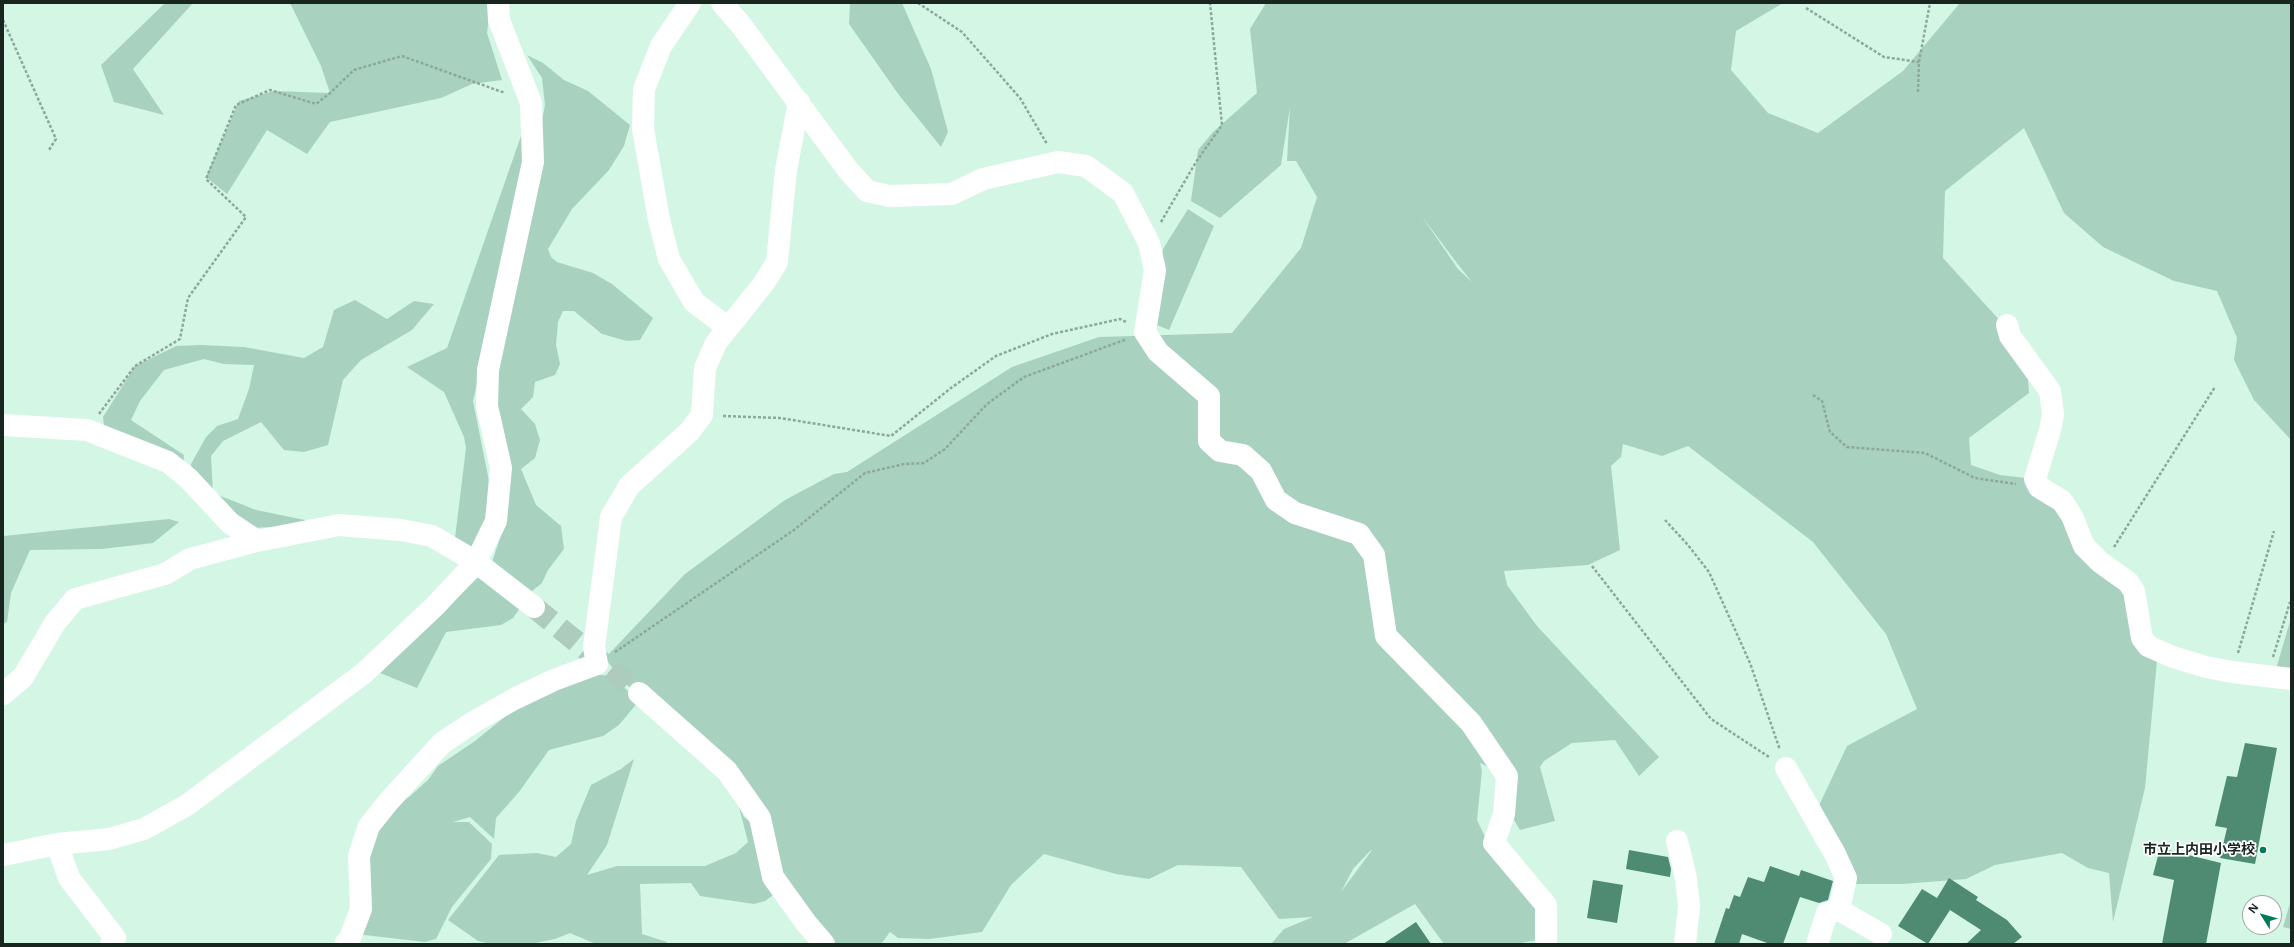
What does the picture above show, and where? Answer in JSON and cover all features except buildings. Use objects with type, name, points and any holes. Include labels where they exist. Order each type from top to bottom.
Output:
[{"type":"street","points":[[3,855],[57,844],[109,839],[144,829],[187,805],[364,674],[435,606],[476,562],[496,521],[501,468],[487,406],[488,370],[533,162],[531,102],[499,20],[498,3]]},
{"type":"street","points":[[690,3],[661,46],[644,89],[644,129],[659,220],[669,259],[694,302],[727,327]]},
{"type":"street","points":[[722,3],[799,102],[848,170],[867,191],[889,196],[952,194],[983,179],[1058,162],[1086,166],[1123,193],[1149,243],[1155,270],[1144,332],[1158,352],[1209,396],[1209,441],[1220,451],[1243,455],[1261,471],[1276,500],[1289,509],[1295,513],[1359,534],[1374,555],[1386,636],[1471,722],[1507,776],[1504,814],[1494,842],[1546,905],[1546,944]]},
{"type":"street","points":[[345,944],[350,938],[361,909],[359,856],[369,826],[389,801],[442,743],[472,723],[514,699],[554,680],[597,664],[594,647],[611,517],[629,486],[689,432],[702,415],[705,368],[716,343],[727,327],[764,283],[777,262],[786,170],[799,102]]},
{"type":"street","points":[[2007,325],[2010,336],[2050,391],[2053,414],[2050,430],[2035,479],[2040,487],[2062,501],[2072,516],[2084,546],[2103,564],[2128,582],[2134,591],[2142,638],[2148,646],[2173,657],[2232,672],[2291,679]]},
{"type":"street","points":[[3,425],[87,430],[168,462],[188,478],[230,523],[258,541]]},
{"type":"street","points":[[3,694],[23,677],[55,622],[75,599],[165,574],[190,559],[258,541],[339,525],[401,530],[432,536],[476,562],[534,607]]},
{"type":"street","points":[[638,693],[727,771],[760,818],[773,877],[806,923],[824,944]]},
{"type":"street","points":[[1786,768],[1835,854],[1846,878],[1839,910]]},
{"type":"street","points":[[1677,841],[1686,878],[1689,906],[1685,944]]},
{"type":"street","points":[[57,844],[69,878],[115,938],[111,944]]},
{"type":"street","points":[[1817,944],[1826,913],[1839,910],[1881,934]]},
{"type":"path","points":[[918,3],[962,32],[1020,98],[1058,162]]},
{"type":"path","points":[[1149,243],[1196,162],[1222,125],[1210,3]]},
{"type":"path","points":[[1918,92],[1919,62],[1930,3]]},
{"type":"path","points":[[1806,8],[1884,58],[1919,62]]},
{"type":"path","points":[[3,20],[56,140],[49,150]]},
{"type":"path","points":[[87,430],[135,366],[180,340],[188,298],[246,217],[206,180],[236,105],[270,90],[316,104],[354,70],[402,56],[531,102]]},
{"type":"path","points":[[702,415],[780,418],[891,436],[951,388],[996,356],[1052,334],[1120,319],[1144,332]]},
{"type":"path","points":[[597,664],[794,530],[864,473],[904,464],[924,463],[945,449],[988,404],[1024,377],[1144,332]]},
{"type":"path","points":[[2103,564],[2215,387]]},
{"type":"path","points":[[1813,395],[1822,401],[1830,432],[1847,446],[1925,453],[1975,478],[2040,487]]},
{"type":"path","points":[[1665,520],[1688,545],[1708,572],[1750,663],[1786,768]]},
{"type":"path","points":[[2232,672],[2274,531]]},
{"type":"path","points":[[1592,566],[1710,719],[1786,768]]},
{"type":"path","points":[[2267,677],[2291,599]]},
{"type":"green space","points":[[165,3],[193,3],[133,69],[164,115],[114,102],[101,65]]},
{"type":"green space","points":[[290,3],[491,3],[487,33],[502,80],[472,84],[441,98],[330,122],[307,154],[267,130],[227,194],[206,177],[239,101],[274,91],[330,93],[321,66]]},
{"type":"green space","points":[[850,3],[902,3],[931,69],[948,132],[941,147],[899,95],[849,24]]},
{"type":"green space","points":[[1266,3],[1783,3],[1736,31],[1731,70],[1768,113],[1818,133],[1903,71],[1960,3],[2291,3],[2291,440],[2254,400],[2234,360],[2237,338],[2217,291],[2174,281],[2103,247],[2064,213],[2024,128],[1945,191],[1943,258],[2003,324],[2027,366],[2029,393],[1969,438],[1971,465],[2000,475],[2035,479],[2128,582],[2158,650],[2145,788],[2113,922],[2109,873],[2088,868],[2062,853],[1995,865],[1966,879],[1903,884],[1852,884],[1815,814],[1847,746],[1917,709],[1886,634],[1813,542],[1688,446],[1662,456],[1623,444],[1621,457],[1611,466],[1620,550],[1588,565],[1504,571],[1507,585],[1537,626],[1659,757],[1639,776],[1615,740],[1572,743],[1544,761],[1540,767],[1555,821],[1520,830],[1505,805],[1507,776],[1480,763],[1482,771],[1477,820],[1487,841],[1539,913],[1537,940],[1515,944],[1444,944],[1415,904],[1344,944],[1271,944],[1284,929],[1313,917],[1279,919],[1241,867],[1178,865],[1149,879],[1116,874],[1044,854],[1011,885],[982,932],[929,939],[898,938],[890,932],[881,944],[827,944],[776,893],[765,901],[754,904],[700,896],[691,883],[640,884],[642,934],[667,942],[665,944],[596,944],[570,933],[555,939],[530,944],[491,944],[478,941],[448,920],[499,855],[537,853],[556,857],[571,844],[576,821],[591,785],[621,769],[634,759],[607,845],[587,875],[617,866],[705,866],[736,853],[748,842],[739,807],[744,817],[751,822],[755,792],[686,743],[621,679],[605,658],[685,574],[785,500],[834,474],[847,472],[1012,367],[1099,337],[1232,333],[1301,248],[1317,197],[1296,161],[1287,161],[1290,107],[1281,165],[1220,218],[1191,201],[1198,150],[1213,132],[1257,93],[1250,29]],"holes":[[[1421,215],[1456,262],[1472,282],[1458,269]],[[1372,850],[1341,892],[1353,869]]]},
{"type":"green space","points":[[527,55],[543,63],[564,80],[588,91],[630,125],[624,146],[609,170],[572,209],[548,249],[551,257],[557,262],[593,273],[612,284],[653,318],[640,340],[627,341],[602,334],[574,311],[563,311],[558,322],[556,345],[560,364],[555,375],[535,382],[533,397],[521,409],[535,424],[540,440],[535,458],[521,469],[536,505],[561,526],[564,549],[548,570],[542,583],[532,591],[513,618],[501,625],[446,632],[417,688],[380,673],[491,565],[504,526],[493,405],[493,366],[545,105],[542,78]]},
{"type":"green space","points":[[522,133],[525,169],[473,401],[490,486],[480,553],[455,538],[466,448],[464,437],[444,392],[407,367],[447,348]]},
{"type":"green space","points":[[1188,209],[1214,226],[1169,330],[1152,323],[1163,249]]},
{"type":"green space","points":[[355,300],[387,319],[414,301],[434,304],[412,330],[361,360],[343,380],[328,445],[304,452],[284,450],[261,422],[223,441],[211,456],[213,493],[256,510],[305,520],[311,525],[252,528],[193,484],[191,464],[206,437],[217,426],[238,419],[249,389],[254,365],[224,364],[204,359],[164,370],[140,401],[131,420],[184,455],[183,468],[104,427],[103,417],[135,366],[176,346],[202,345],[244,347],[304,358],[323,347],[334,310]]},
{"type":"green space","points":[[169,519],[179,522],[153,543],[102,549],[30,550],[11,593],[7,622],[3,624],[3,536]]},
{"type":"green space","points":[[2291,618],[2291,672],[2276,669]]},
{"type":"green space","points":[[594,674],[609,676],[617,681],[639,701],[619,725],[603,736],[549,750],[519,792],[496,818],[494,839],[470,817],[453,822],[469,822],[492,844],[491,859],[452,907],[436,939],[425,942],[356,934],[369,842],[394,804],[409,797],[428,780],[438,766],[475,741],[523,702]]},
{"type":"green space","points":[[2291,900],[2291,929],[2283,927]]},
{"type":"tunnel","points":[[534,607],[639,693]]},
{"type":"place","name":"市立上内田小学校","points":[[2263,850]]}]
